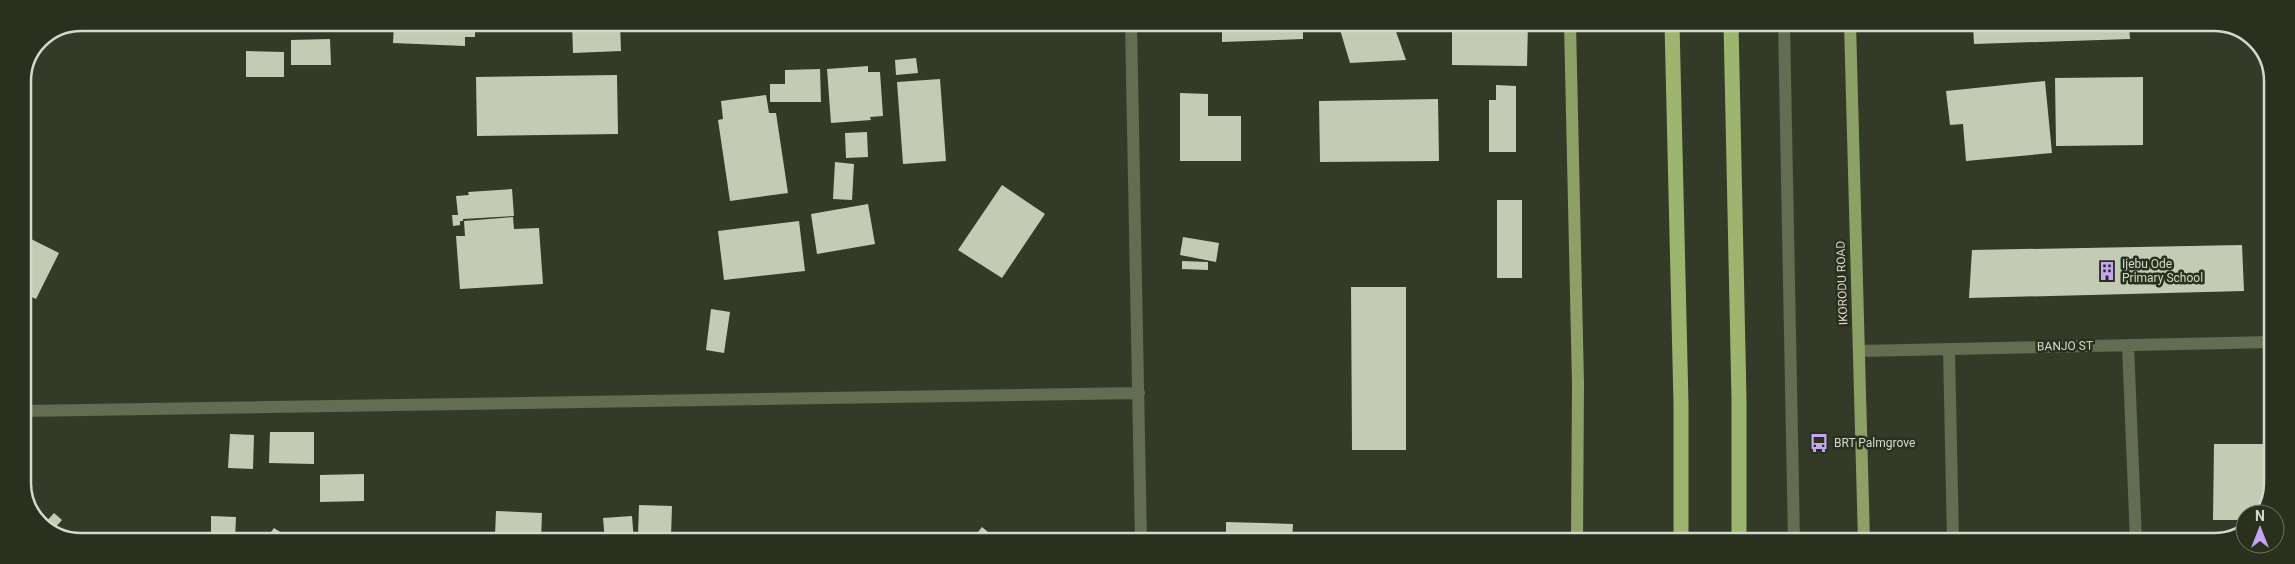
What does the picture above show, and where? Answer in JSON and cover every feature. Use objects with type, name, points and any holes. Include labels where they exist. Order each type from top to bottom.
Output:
[{"type":"highway","points":[[1672,31],[1681,394],[1682,533]]},
{"type":"highway","points":[[1731,31],[1739,399],[1739,533]]},
{"type":"main road","points":[[1570,31],[1578,384],[1577,533]]},
{"type":"main road","name":"IKORODU ROAD","points":[[1850,31],[1864,533]]},
{"type":"street","points":[[1131,31],[1142,533]]},
{"type":"street","points":[[1784,31],[1794,533]]},
{"type":"street","name":"BANJO ST","points":[[1859,351],[2264,342]]},
{"type":"street","points":[[2128,345],[2136,533]]},
{"type":"street","points":[[1949,348],[1953,533]]},
{"type":"street","points":[[31,411],[1139,394]]},
{"type":"building","points":[[394,31],[475,31],[475,37],[465,37],[465,46],[393,43]]},
{"type":"building","points":[[572,31],[620,31],[621,51],[573,53]]},
{"type":"building","points":[[1222,31],[1303,31],[1303,39],[1222,42]]},
{"type":"building","points":[[1340,31],[1396,31],[1406,60],[1350,63]]},
{"type":"building","points":[[1452,31],[1528,31],[1527,66],[1452,65]]},
{"type":"building","points":[[1973,31],[2129,31],[2130,39],[1974,44]]},
{"type":"building","points":[[330,39],[331,65],[291,65],[291,40]]},
{"type":"building","points":[[246,51],[284,52],[284,77],[246,77]]},
{"type":"building","points":[[916,58],[918,73],[896,75],[895,60]]},
{"type":"building","points":[[868,66],[868,72],[880,72],[883,116],[870,117],[871,120],[831,123],[827,69]]},
{"type":"building","points":[[820,69],[821,102],[770,102],[770,84],[785,84],[785,70]]},
{"type":"building","points":[[617,75],[618,134],[477,136],[476,77]]},
{"type":"building","points":[[2143,77],[2143,145],[2056,146],[2055,78]]},
{"type":"building","points":[[940,79],[946,161],[903,164],[897,82]]},
{"type":"building","points":[[2045,81],[2052,153],[1966,161],[1963,124],[1950,125],[1946,91]]},
{"type":"building","points":[[1496,85],[1516,86],[1516,152],[1489,152],[1489,100],[1496,100]]},
{"type":"building","points":[[1180,93],[1208,94],[1208,116],[1241,116],[1241,161],[1180,161]]},
{"type":"building","points":[[766,95],[769,113],[776,113],[788,193],[730,201],[718,120],[723,119],[721,101]]},
{"type":"building","points":[[1438,99],[1439,161],[1320,162],[1319,101]]},
{"type":"building","points":[[867,132],[868,157],[846,158],[845,133]]},
{"type":"building","points":[[835,162],[854,164],[852,200],[833,199]]},
{"type":"building","points":[[1002,185],[1045,214],[1002,278],[958,250]]},
{"type":"building","points":[[512,189],[514,216],[463,219],[463,221],[460,221],[460,225],[453,226],[452,215],[458,215],[456,196],[469,195],[468,192]]},
{"type":"building","points":[[1497,200],[1522,200],[1522,278],[1497,278]]},
{"type":"building","points":[[868,204],[875,244],[817,254],[811,214]]},
{"type":"building","points":[[513,217],[514,229],[539,228],[543,284],[460,289],[456,236],[465,236],[464,221]]},
{"type":"building","points":[[799,221],[805,271],[724,280],[718,231]]},
{"type":"building","points":[[1183,237],[1219,243],[1216,262],[1180,255]]},
{"type":"building","points":[[31,239],[59,253],[36,299],[31,297]]},
{"type":"building","name":"Ijebu Ode Primary School","points":[[2242,245],[2244,291],[1969,298],[1972,250]]},
{"type":"building","points":[[1182,261],[1208,262],[1208,270],[1182,269]]},
{"type":"building","points":[[1351,287],[1406,287],[1406,450],[1352,450]]},
{"type":"building","points":[[711,309],[730,312],[724,353],[706,350]]},
{"type":"building","points":[[270,432],[314,432],[314,464],[269,463]]},
{"type":"building","points":[[230,434],[254,435],[253,469],[228,468]]},
{"type":"building","points":[[2214,444],[2264,444],[2264,483],[2261,499],[2259,504],[2235,504],[2235,520],[2213,520]]},
{"type":"building","points":[[364,474],[364,501],[320,502],[320,475]]},
{"type":"building","points":[[639,505],[672,506],[671,533],[638,533]]},
{"type":"building","points":[[496,511],[542,513],[541,533],[495,533]]},
{"type":"building","points":[[54,513],[62,520],[56,526],[48,519]]},
{"type":"building","points":[[211,516],[236,517],[235,533],[211,533]]},
{"type":"building","points":[[632,516],[633,533],[604,533],[603,518]]},
{"type":"building","points":[[1226,522],[1293,524],[1292,533],[1226,533]]},
{"type":"building","points":[[982,527],[989,533],[977,533]]},
{"type":"building","points":[[274,528],[282,533],[270,533]]},
{"type":"place","name":"Ijebu Ode Primary School","points":[[2107,271]]},
{"type":"place","name":"BRT Palmgrove","points":[[1819,443]]}]
